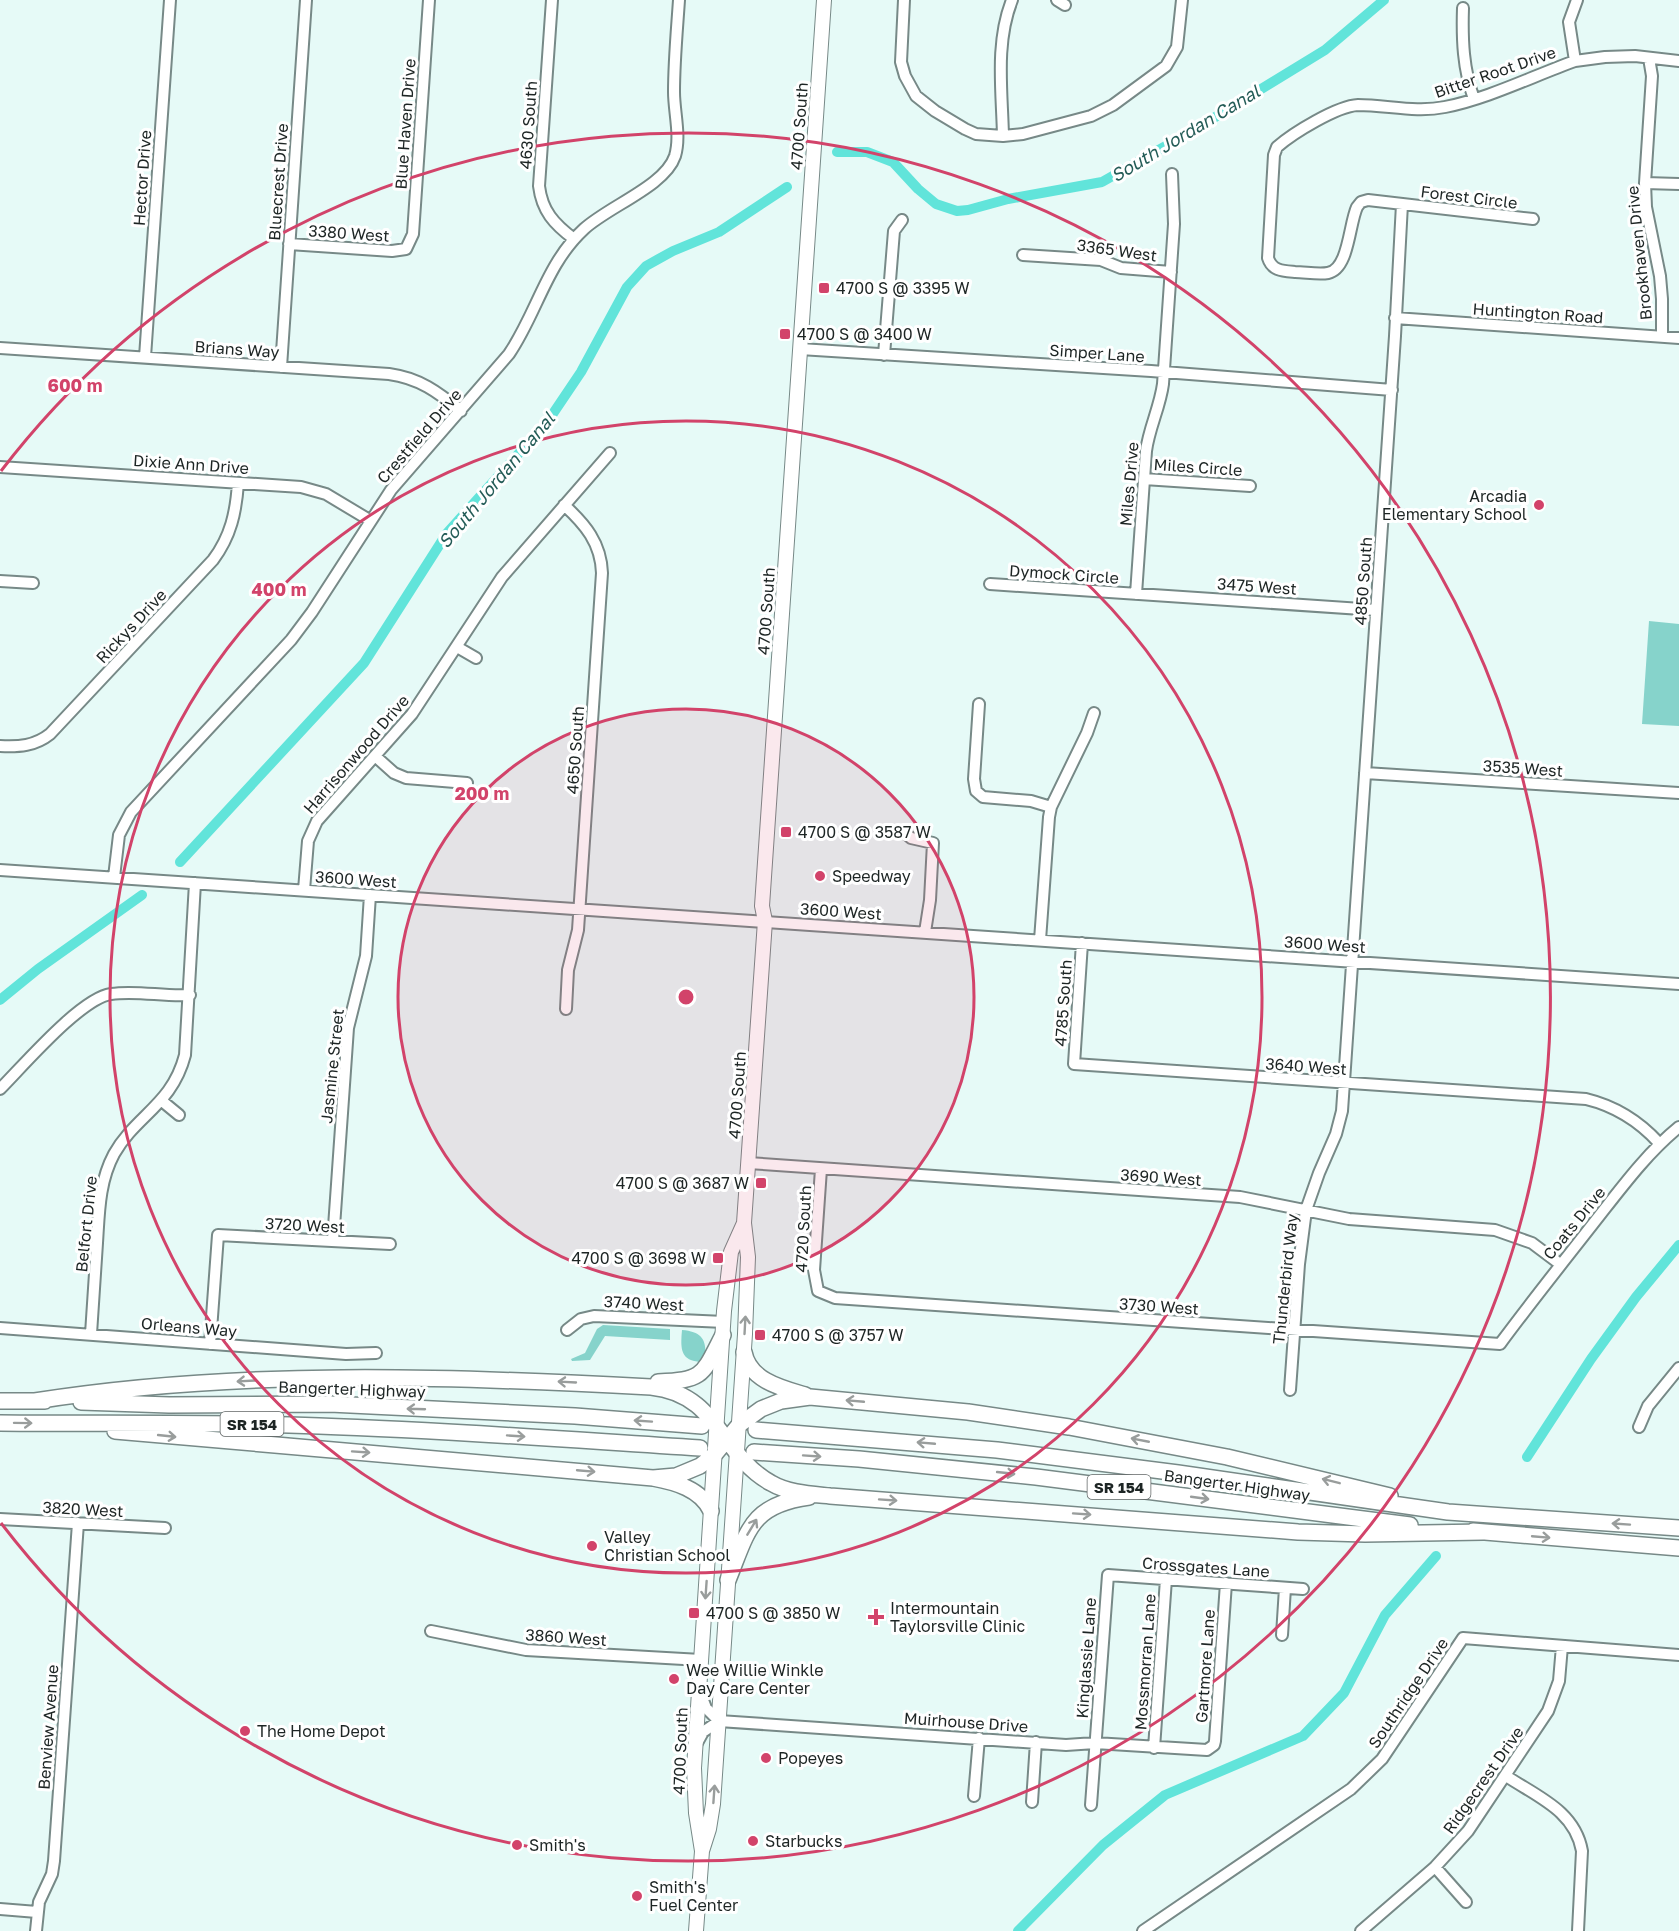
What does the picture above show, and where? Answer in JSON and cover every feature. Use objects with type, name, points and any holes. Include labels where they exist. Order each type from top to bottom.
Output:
[{"type":"highway","points":[[625,1385],[679,1382],[692,1378],[709,1364],[723,1329]]},
{"type":"highway","points":[[744,1352],[748,1364],[759,1376],[783,1388],[820,1398]]},
{"type":"highway","points":[[35,1401],[142,1388],[328,1378],[458,1378],[660,1388],[678,1393],[702,1408],[709,1426],[727,1439],[756,1472],[772,1484],[789,1490],[830,1496],[1298,1532],[1365,1534],[1483,1532]]},
{"type":"highway","points":[[653,1478],[684,1473],[700,1466],[715,1454],[739,1425],[754,1413],[771,1404],[791,1399],[820,1398],[968,1412],[1069,1427],[1247,1462],[1448,1512]]},
{"type":"highway","name":"Bangerter Highway","points":[[0,1401],[170,1405],[330,1404],[575,1416],[709,1426]]},
{"type":"highway","name":"SR 154","points":[[0,1423],[319,1425],[700,1448]]},
{"type":"highway","points":[[46,1423],[229,1442],[486,1462],[653,1478],[678,1484],[697,1494],[711,1511]]},
{"type":"highway","name":"Bangerter Highway","points":[[756,1430],[997,1450],[1156,1470],[1448,1512],[1679,1528]]},
{"type":"highway","name":"Bangerter Highway","points":[[754,1452],[859,1459],[1036,1476],[1317,1514],[1483,1532],[1679,1548]]},
{"type":"highway","points":[[728,1580],[747,1533],[761,1514],[773,1507],[792,1501],[830,1496]]},
{"type":"main road","name":"4700 South","points":[[696,1931],[702,1851],[712,1810],[744,1352],[748,1257],[744,1223],[765,921],[762,906],[824,0]]},
{"type":"main road","name":"4700 South","points":[[702,1851],[695,1810],[695,1750],[715,1454],[709,1426],[723,1329],[729,1263],[734,1242],[744,1223]]},
{"type":"street","name":"Hector Drive","points":[[145,357],[170,0]]},
{"type":"street","name":"Bluecrest Drive","points":[[281,367],[306,0]]},
{"type":"street","name":"Blue Haven Drive","points":[[406,249],[413,234],[429,0]]},
{"type":"street","name":"4630 South","points":[[552,0],[540,194],[548,215],[574,239]]},
{"type":"street","name":"Crestfield Drive","points":[[114,878],[119,835],[131,812],[291,640],[312,612],[391,490],[502,364],[516,344],[550,272],[574,239],[601,215],[659,180],[668,170],[675,157],[677,138],[674,80],[679,0]]},
{"type":"street","points":[[904,0],[902,62],[905,76],[916,96],[935,111],[965,129],[976,134],[1004,136],[1023,134],[1091,116],[1113,105],[1166,66],[1177,47],[1182,0]]},
{"type":"street","points":[[1004,136],[1001,46],[1012,0]]},
{"type":"street","points":[[1575,61],[1569,22],[1577,0]]},
{"type":"street","points":[[1462,8],[1464,63],[1474,99]]},
{"type":"street","name":"Bitter Root Drive","points":[[1275,269],[1270,265],[1268,251],[1276,147],[1329,115],[1358,105],[1426,110],[1444,108],[1575,61],[1620,56],[1679,61]]},
{"type":"street","name":"Brookhaven Drive","points":[[1649,58],[1652,76],[1645,183],[1646,207],[1660,276],[1662,336]]},
{"type":"street","name":"Miles Drive","points":[[1136,594],[1148,437],[1159,407],[1163,372],[1174,224],[1172,174]]},
{"type":"street","points":[[1645,183],[1679,184]]},
{"type":"street","name":"Forest Circle","points":[[1275,269],[1324,274],[1335,270],[1343,260],[1354,214],[1361,202],[1375,200],[1533,219]]},
{"type":"street","name":"4850 South","points":[[1352,961],[1392,390],[1402,204]]},
{"type":"street","points":[[884,355],[894,231],[902,220]]},
{"type":"street","name":"3380 West","points":[[289,244],[392,251],[406,249]]},
{"type":"street","name":"3365 West","points":[[1023,255],[1101,260],[1121,268],[1171,272]]},
{"type":"street","name":"Huntington Road","points":[[1395,318],[1679,338]]},
{"type":"street","name":"Brians Way","points":[[0,348],[404,376],[430,387],[461,411]]},
{"type":"street","name":"Simper Lane","points":[[800,349],[1163,372],[1392,390]]},
{"type":"street","name":"Harrisonwood Drive","points":[[304,890],[306,849],[313,826],[416,708],[502,577],[610,453]]},
{"type":"street","name":"Dixie Ann Drive","points":[[0,467],[301,487],[335,498],[371,521]]},
{"type":"street","name":"Miles Circle","points":[[1144,479],[1250,486]]},
{"type":"street","name":"Rickys Drive","points":[[0,746],[26,746],[50,734],[213,560],[227,539],[232,524],[238,483]]},
{"type":"street","name":"4650 South","points":[[564,505],[584,524],[594,539],[600,555],[602,573],[577,942],[568,970],[566,1009]]},
{"type":"street","points":[[0,581],[33,583]]},
{"type":"street","name":"Dymock Circle","points":[[990,584],[1136,594]]},
{"type":"street","name":"3475 West","points":[[1136,594],[1376,610]]},
{"type":"street","points":[[457,647],[476,658]]},
{"type":"street","points":[[979,704],[974,779],[976,791],[988,798],[1031,801],[1051,807]]},
{"type":"street","points":[[1040,940],[1047,826],[1051,807],[1087,733],[1094,713]]},
{"type":"street","points":[[375,756],[394,773],[406,778],[467,783]]},
{"type":"street","name":"3535 West","points":[[1365,773],[1679,793]]},
{"type":"street","points":[[904,832],[911,838],[933,843],[930,900],[925,932]]},
{"type":"street","name":"3600 West","points":[[0,870],[1679,984]]},
{"type":"street","name":"Belfort Drive","points":[[91,1334],[100,1202],[104,1180],[121,1144],[162,1101],[176,1080],[183,1063],[190,995],[189,974],[195,883]]},
{"type":"street","name":"Jasmine Street","points":[[333,1241],[348,1028],[366,956],[370,895]]},
{"type":"street","name":"4785 South","points":[[1074,1064],[1082,943]]},
{"type":"street","name":"Thunderbird Way","points":[[1290,1390],[1306,1210],[1342,1111],[1352,961]]},
{"type":"street","points":[[0,1089],[76,1012],[97,998],[123,993],[190,995]]},
{"type":"street","name":"3640 West","points":[[1074,1064],[1578,1099],[1602,1103],[1632,1119],[1659,1143]]},
{"type":"street","points":[[162,1101],[179,1115]]},
{"type":"street","name":"Coats Drive","points":[[1500,1344],[1560,1264],[1659,1143],[1679,1127]]},
{"type":"street","name":"3690 West","points":[[748,1163],[1240,1197],[1357,1220],[1495,1230],[1514,1235],[1532,1244],[1560,1264]]},
{"type":"street","name":"4720 South","points":[[818,1291],[813,1270],[821,1169]]},
{"type":"street","name":"3720 West","points":[[210,1344],[218,1235],[390,1244]]},
{"type":"street","name":"3730 West","points":[[818,1291],[835,1298],[1500,1344]]},
{"type":"street","name":"3740 West","points":[[567,1330],[581,1319],[594,1316],[723,1329]]},
{"type":"street","name":"Orleans Way","points":[[0,1328],[346,1354],[376,1353]]},
{"type":"street","points":[[1639,1427],[1648,1406],[1679,1368]]},
{"type":"street","name":"3820 West","points":[[0,1519],[165,1528]]},
{"type":"street","name":"Benview Avenue","points":[[36,1931],[37,1912],[52,1874],[54,1861],[78,1523]]},
{"type":"street","name":"Crossgates Lane","points":[[1108,1575],[1303,1589]]},
{"type":"street","name":"Kinglassie Lane","points":[[1091,1805],[1108,1575]]},
{"type":"street","name":"Mossmorran Lane","points":[[1154,1748],[1166,1579]]},
{"type":"street","name":"Gartmore Lane","points":[[1211,1749],[1215,1741],[1226,1583]]},
{"type":"street","points":[[1282,1635],[1285,1588]]},
{"type":"street","name":"3860 West","points":[[431,1631],[526,1650],[701,1660]]},
{"type":"street","name":"Southridge Drive","points":[[1143,1931],[1351,1789],[1382,1759],[1463,1638],[1679,1655]]},
{"type":"street","name":"Ridgecrest Drive","points":[[1361,1931],[1435,1867],[1468,1831],[1548,1711],[1559,1682],[1562,1646]]},
{"type":"street","points":[[695,1750],[703,1732],[719,1721],[706,1708],[699,1686]]},
{"type":"street","name":"Muirhouse Drive","points":[[719,1721],[1066,1745],[1095,1743],[1154,1748],[1211,1749]]},
{"type":"street","points":[[974,1796],[979,1738]]},
{"type":"street","points":[[1032,1802],[1036,1742]]},
{"type":"street","points":[[1506,1776],[1562,1813],[1574,1826],[1582,1851],[1578,1931]]},
{"type":"street","points":[[1435,1867],[1466,1902]]},
{"type":"street","points":[[0,1909],[37,1912]]},
{"type":"shaded area","points":[[1649,621],[1679,624],[1679,726],[1642,724]]},
{"type":"shaded area","points":[[603,1325],[670,1329],[670,1340],[605,1336],[590,1360],[572,1361],[571,1359],[585,1353],[597,1329]]},
{"type":"shaded area","points":[[682,1330],[695,1333],[702,1339],[705,1348],[705,1362],[691,1360],[684,1354],[681,1344]]},
{"type":"waterway","name":"South Jordan Canal","points":[[837,152],[867,152],[893,162],[918,189],[936,204],[957,211],[1102,182],[1199,127],[1325,50],[1384,0]]},
{"type":"waterway","name":"South Jordan Canal","points":[[180,862],[364,663],[447,533],[548,421],[581,372],[627,287],[646,266],[673,251],[719,232],[787,187]]},
{"type":"waterway","name":"South Jordan Canal","points":[[0,1000],[38,969],[142,895]]},
{"type":"waterway","points":[[1527,1457],[1591,1359],[1636,1297],[1679,1245]]},
{"type":"waterway","points":[[1018,1931],[1103,1845],[1165,1795],[1303,1736],[1344,1693],[1385,1615],[1436,1556]]},
{"type":"place","name":"4700 S @ 3395 W","points":[[824,288]]},
{"type":"place","name":"4700 S @ 3400 W","points":[[785,334]]},
{"type":"place","name":"Arcadia Elementary School","points":[[1539,505]]},
{"type":"place","name":"4700 S @ 3587 W","points":[[786,832]]},
{"type":"place","name":"Speedway","points":[[820,876]]},
{"type":"place","name":"4700 S @ 3687 W","points":[[761,1183]]},
{"type":"place","name":"4700 S @ 3698 W","points":[[718,1258]]},
{"type":"place","name":"4700 S @ 3757 W","points":[[760,1335]]},
{"type":"place","name":"Valley Christian School","points":[[592,1546]]},
{"type":"place","name":"4700 S @ 3850 W","points":[[694,1613]]},
{"type":"place","name":"Intermountain Taylorsville Clinic","points":[[876,1617]]},
{"type":"place","name":"Wee Willie Winkle Day Care Center","points":[[674,1679]]},
{"type":"place","name":"The Home Depot","points":[[245,1731]]},
{"type":"place","name":"Popeyes","points":[[766,1758]]},
{"type":"place","name":"Starbucks","points":[[753,1841]]},
{"type":"place","name":"Smith's","points":[[517,1845]]},
{"type":"place","name":"Smith's Fuel Center","points":[[637,1896]]}]
